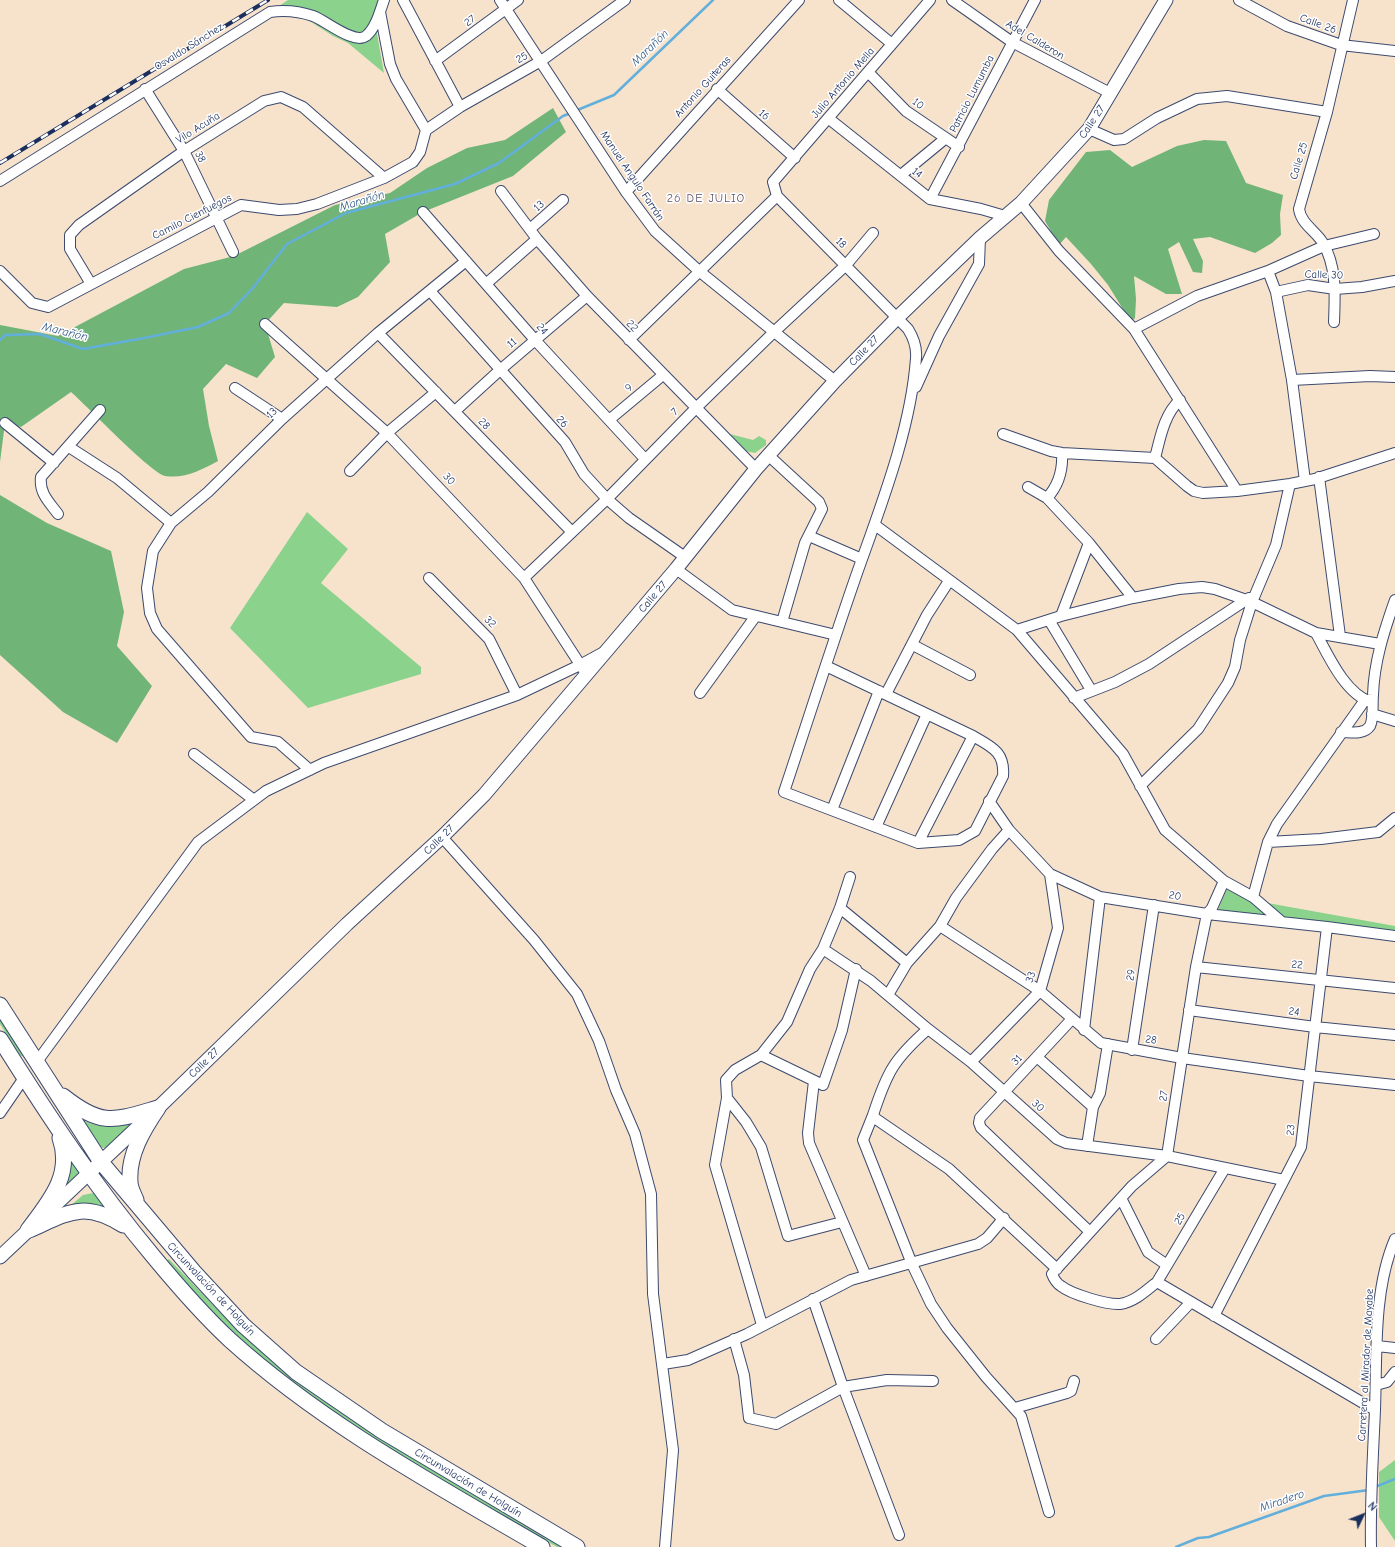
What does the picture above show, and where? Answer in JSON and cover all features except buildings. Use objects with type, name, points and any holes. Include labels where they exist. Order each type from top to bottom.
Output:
[{"type":"highway","name":"Circunvalación de Holguín","points":[[0,1006],[101,1162],[140,1210],[243,1325],[296,1372],[382,1431],[577,1547]]},
{"type":"highway","name":"Circunvalación de Holguín","points":[[0,1040],[88,1174],[130,1229],[177,1285],[229,1339],[287,1387],[372,1447],[542,1547]]},
{"type":"highway","points":[[53,1089],[79,1109],[99,1118],[112,1120],[158,1108]]},
{"type":"highway","points":[[140,1210],[130,1184],[130,1166],[142,1131],[158,1108]]},
{"type":"highway","points":[[28,1230],[52,1197],[63,1172],[65,1158],[54,1122]]},
{"type":"highway","points":[[28,1230],[71,1211],[91,1210],[109,1216],[130,1229]]},
{"type":"main road","name":"Calle 27","points":[[0,1256],[158,1108],[347,924],[442,837],[484,795],[584,670],[610,648],[676,569],[768,454],[835,381],[897,318],[980,238],[1021,203],[1089,129],[1166,0]]},
{"type":"street","name":"Osvaldo Sánchez","points":[[0,181],[270,12],[285,10],[314,16],[353,37],[360,38],[366,36],[380,11],[384,0]]},
{"type":"street","points":[[403,0],[460,107]]},
{"type":"street","name":"Manuel Angulo Farrán","points":[[500,0],[583,124],[626,192],[655,231],[699,271],[835,381]]},
{"type":"street","name":"27","points":[[435,61],[518,0]]},
{"type":"street","name":"25","points":[[426,130],[460,107],[541,61],[625,0]]},
{"type":"street","name":"Antonio Guiteras","points":[[626,192],[717,89],[799,0]]},
{"type":"street","points":[[839,0],[892,44]]},
{"type":"street","name":"Julio Antonio Mella","points":[[777,196],[774,182],[930,0]]},
{"type":"street","name":"Adel Calderon","points":[[952,0],[1012,42],[1065,71],[1110,93]]},
{"type":"street","name":"Patricio Lumumba","points":[[930,199],[959,147],[1035,0]]},
{"type":"street","name":"Calle 26","points":[[1239,0],[1287,26],[1341,45],[1395,51]]},
{"type":"street","name":"Calle 25","points":[[1334,322],[1335,289],[1332,266],[1324,246],[1302,219],[1299,209],[1327,112],[1341,45],[1353,0]]},
{"type":"street","points":[[380,11],[390,64],[396,79],[426,130]]},
{"type":"street","name":"10","points":[[868,72],[906,111],[959,147]]},
{"type":"street","name":"38","points":[[145,89],[184,151],[233,252]]},
{"type":"street","name":"16","points":[[717,89],[795,158]]},
{"type":"street","points":[[1089,129],[1114,140],[1124,139],[1156,118],[1196,99],[1227,96],[1327,112]]},
{"type":"street","name":"Vilo Acuña","points":[[91,284],[70,249],[70,235],[79,225],[184,151],[264,101],[281,97],[303,107],[384,178]]},
{"type":"street","name":"14","points":[[828,118],[930,199],[981,209],[1005,216]]},
{"type":"street","name":"Camilo Cienfuegos","points":[[0,271],[32,303],[48,307],[241,205],[279,210],[297,209],[317,204],[384,178],[413,162],[420,152],[426,130]]},
{"type":"street","points":[[901,175],[946,138]]},
{"type":"street","name":"22","points":[[501,191],[537,239],[587,296],[756,469]]},
{"type":"street","points":[[629,340],[777,196]]},
{"type":"street","name":"18","points":[[777,196],[897,318],[912,337],[916,352],[910,398]]},
{"type":"street","name":"13","points":[[530,230],[563,200]]},
{"type":"street","points":[[1021,203],[1059,251],[1134,329],[1237,491]]},
{"type":"street","name":"24","points":[[423,212],[487,283],[535,340],[645,459]]},
{"type":"street","name":"7","points":[[524,578],[607,499],[696,408],[775,331],[846,265],[873,233]]},
{"type":"street","points":[[1134,329],[1197,296],[1268,272],[1324,246],[1374,234]]},
{"type":"street","points":[[826,666],[973,736],[991,746],[1002,758],[1004,767],[1003,776],[975,831],[959,840],[918,843],[784,792],[836,635],[874,525],[900,442],[910,398],[939,336],[979,264],[980,238]]},
{"type":"street","points":[[487,283],[537,239]]},
{"type":"street","name":"13","points":[[310,770],[278,742],[251,737],[157,629],[150,613],[147,588],[154,551],[171,523],[208,492],[282,419],[378,333],[466,261]]},
{"type":"street","points":[[1268,272],[1276,292],[1292,380],[1305,481]]},
{"type":"street","name":"Calle 30","points":[[1276,292],[1308,285],[1335,289],[1362,287],[1395,281]]},
{"type":"street","name":"26","points":[[430,291],[565,442],[584,474],[607,499],[629,518],[685,557]]},
{"type":"street","name":"11","points":[[454,410],[587,296]]},
{"type":"street","name":"30","points":[[265,324],[325,380],[387,433],[524,578],[584,670]]},
{"type":"street","name":"28","points":[[378,333],[572,532]]},
{"type":"street","name":"9","points":[[609,420],[664,375]]},
{"type":"street","points":[[1292,380],[1370,376],[1395,377]]},
{"type":"street","points":[[235,388],[282,419]]},
{"type":"street","points":[[350,471],[387,433],[436,392]]},
{"type":"street","points":[[1155,458],[1164,426],[1176,404],[1180,400]]},
{"type":"street","points":[[58,514],[42,492],[40,485],[41,477],[100,410]]},
{"type":"street","points":[[5,423],[54,464]]},
{"type":"street","points":[[1003,434],[1062,453],[1155,458],[1194,491],[1203,492],[1237,491],[1305,481],[1395,453]]},
{"type":"street","points":[[69,447],[117,478],[171,523]]},
{"type":"street","points":[[1047,498],[1058,481],[1063,466],[1062,453]]},
{"type":"street","points":[[768,454],[819,502],[822,509],[805,543],[782,622]]},
{"type":"street","points":[[1319,477],[1340,636]]},
{"type":"street","points":[[1140,786],[1198,729],[1228,683],[1235,667],[1240,640],[1251,599],[1276,545],[1290,484]]},
{"type":"street","points":[[1028,487],[1047,498],[1090,543],[1133,598]]},
{"type":"street","points":[[874,525],[1017,630],[1123,754],[1165,830],[1224,881],[1253,897],[1282,922]]},
{"type":"street","points":[[809,536],[862,559]]},
{"type":"street","points":[[1061,616],[1090,543]]},
{"type":"street","points":[[676,569],[732,610],[836,635]]},
{"type":"street","name":"32","points":[[429,578],[489,639],[517,695]]},
{"type":"street","points":[[832,810],[883,693],[913,645],[927,615],[949,581]]},
{"type":"street","points":[[1017,630],[1061,616],[1133,598],[1179,589],[1202,587],[1215,588],[1251,599],[1316,633],[1380,644]]},
{"type":"street","points":[[1074,698],[1091,690],[1115,682],[1149,664],[1251,599]]},
{"type":"street","points":[[1341,732],[1360,732],[1366,730],[1372,722],[1372,714],[1368,701],[1380,644],[1395,600]]},
{"type":"street","points":[[700,693],[755,616]]},
{"type":"street","points":[[1049,620],[1091,690]]},
{"type":"street","points":[[1316,633],[1334,666],[1347,683],[1368,701]]},
{"type":"street","points":[[913,645],[970,675]]},
{"type":"street","points":[[36,1063],[198,842],[266,791],[310,770],[584,670]]},
{"type":"street","points":[[1253,897],[1268,842],[1277,824],[1341,732],[1368,701]]},
{"type":"street","points":[[876,827],[927,714]]},
{"type":"street","points":[[1372,714],[1395,720]]},
{"type":"street","points":[[918,843],[973,736]]},
{"type":"street","points":[[194,754],[254,800]]},
{"type":"street","name":"20","points":[[989,801],[1009,830],[1050,874],[1100,897],[1207,914],[1395,936]]},
{"type":"street","points":[[1268,842],[1321,840],[1378,832],[1395,818]]},
{"type":"street","points":[[888,995],[907,963],[940,926],[956,898],[992,849],[1009,830]]},
{"type":"street","points":[[442,837],[534,940],[577,994],[600,1042],[616,1090],[635,1134],[651,1194],[653,1294],[673,1450],[665,1547]]},
{"type":"street","name":"33","points":[[971,1062],[1040,991],[1058,928],[1050,874]]},
{"type":"street","points":[[762,1325],[715,1165],[727,1098],[726,1080],[735,1070],[761,1055],[787,1022],[810,969],[823,949],[840,908],[850,877]]},
{"type":"street","name":"27","points":[[1167,1156],[1196,967],[1207,914],[1212,908],[1224,881]]},
{"type":"street","points":[[1084,1030],[1100,897]]},
{"type":"street","name":"29","points":[[1132,1050],[1154,905]]},
{"type":"street","points":[[840,908],[907,963]]},
{"type":"street","name":"28","points":[[940,926],[1040,991],[1071,1020],[1101,1043],[1132,1050],[1182,1058],[1309,1076],[1395,1085]]},
{"type":"street","name":"23","points":[[1214,1316],[1301,1147],[1327,927]]},
{"type":"street","name":"30","points":[[823,949],[856,969],[928,1029],[971,1062],[1057,1139],[1066,1143],[1167,1156],[1284,1180]]},
{"type":"street","name":"22","points":[[1196,967],[1395,988]]},
{"type":"street","points":[[761,1055],[823,1085],[842,1030],[856,969]]},
{"type":"street","name":"24","points":[[1189,1010],[1315,1027],[1395,1035]]},
{"type":"street","name":"31","points":[[1071,1020],[980,1118],[979,1123],[981,1128],[1090,1232]]},
{"type":"street","points":[[928,1029],[906,1048],[894,1062],[882,1086],[863,1140],[912,1264],[931,1304],[947,1328],[986,1377],[1015,1408],[1020,1416],[1049,1512]]},
{"type":"street","points":[[1087,1146],[1093,1107],[1100,1093],[1108,1044]]},
{"type":"street","points":[[1037,1057],[1093,1107]]},
{"type":"street","points":[[0,1113],[24,1078]]},
{"type":"street","points":[[814,1081],[808,1133],[809,1143],[866,1276]]},
{"type":"street","points":[[727,1098],[746,1122],[761,1147],[788,1236],[842,1222]]},
{"type":"street","points":[[873,1114],[876,1119],[949,1169],[1004,1218],[1054,1271],[1056,1283],[1065,1289],[1108,1303],[1120,1304],[1130,1301],[1157,1282],[1375,1410]]},
{"type":"street","points":[[1054,1271],[1121,1198],[1167,1156]]},
{"type":"street","name":"25","points":[[1157,1282],[1225,1168]]},
{"type":"street","points":[[1121,1198],[1148,1252],[1167,1265]]},
{"type":"street","points":[[663,1364],[688,1360],[734,1339],[839,1286],[866,1276],[912,1264],[982,1242],[1004,1218]]},
{"type":"street","name":"Carretera al Mirador de Mayabe","points":[[1370,1547],[1370,1500],[1377,1346],[1382,1284],[1389,1254],[1395,1239]]},
{"type":"street","points":[[813,1299],[843,1387],[899,1535]]},
{"type":"street","points":[[1156,1339],[1191,1302]]},
{"type":"street","points":[[734,1339],[744,1375],[750,1418],[776,1424],[843,1387],[886,1380],[933,1381]]},
{"type":"street","points":[[1377,1346],[1395,1348]]},
{"type":"street","points":[[1376,1385],[1387,1382],[1395,1372]]},
{"type":"street","points":[[1015,1408],[1067,1393],[1074,1382]]},
{"type":"green space","points":[[288,0],[382,0],[374,17],[384,73],[348,43],[333,36],[308,20],[270,12]]},
{"type":"green space","points":[[553,108],[566,132],[513,176],[423,212],[385,234],[390,262],[358,297],[337,307],[284,303],[265,324],[275,357],[257,378],[226,364],[203,389],[209,426],[218,461],[186,475],[172,477],[165,476],[147,464],[71,392],[21,427],[5,423],[0,462],[0,325],[58,336],[184,269],[234,256],[335,205],[390,193],[427,168],[467,148],[505,140]]},
{"type":"green space","points":[[1204,140],[1226,141],[1246,183],[1283,195],[1280,214],[1281,235],[1272,243],[1255,253],[1210,237],[1193,239],[1203,261],[1202,273],[1193,272],[1179,242],[1168,249],[1182,294],[1166,294],[1134,276],[1136,299],[1135,318],[1131,322],[1108,285],[1066,237],[1059,245],[1045,221],[1049,200],[1086,152],[1110,150],[1132,167],[1177,146]]},
{"type":"green space","points":[[730,434],[753,440],[759,436],[766,440],[766,445],[755,453],[745,451],[728,436]]},
{"type":"green space","points":[[0,495],[47,523],[111,551],[124,612],[117,646],[152,686],[117,743],[63,712],[0,655]]},
{"type":"green space","points":[[307,512],[348,549],[321,583],[421,667],[421,674],[308,708],[230,628]]},
{"type":"green space","points":[[1227,889],[1251,900],[1395,926],[1395,933],[1218,910]]},
{"type":"green space","points":[[0,1015],[24,1057],[19,1055],[0,1024]]},
{"type":"green space","points":[[77,1118],[86,1122],[108,1127],[123,1125],[139,1118],[109,1148],[94,1147]]},
{"type":"green space","points":[[66,1151],[83,1174],[61,1193]]},
{"type":"green space","points":[[98,1192],[122,1220],[70,1206],[83,1195]]},
{"type":"green space","points":[[169,1259],[237,1330],[298,1380],[353,1421],[465,1490],[564,1547],[557,1547],[433,1476],[352,1425],[313,1398],[275,1369],[229,1329],[165,1262]]},
{"type":"green space","points":[[1395,1460],[1395,1541],[1379,1517],[1379,1472]]},
{"type":"waterway","name":"Marañón","points":[[575,111],[614,95],[713,0]]},
{"type":"waterway","name":"Marañón","points":[[0,340],[5,335],[40,334],[83,349],[198,327],[229,313],[252,289],[287,244],[346,213],[455,184],[499,163],[563,116],[571,113]]},
{"type":"waterway","name":"Miradero","points":[[1375,1487],[1395,1479]]},
{"type":"waterway","name":"Miradero","points":[[1176,1547],[1198,1538],[1209,1537],[1324,1496],[1369,1490]]},
{"type":"railway","points":[[0,163],[268,0]]},
{"type":"district","name":"26 DE JULIO","points":[[706,199]]}]
